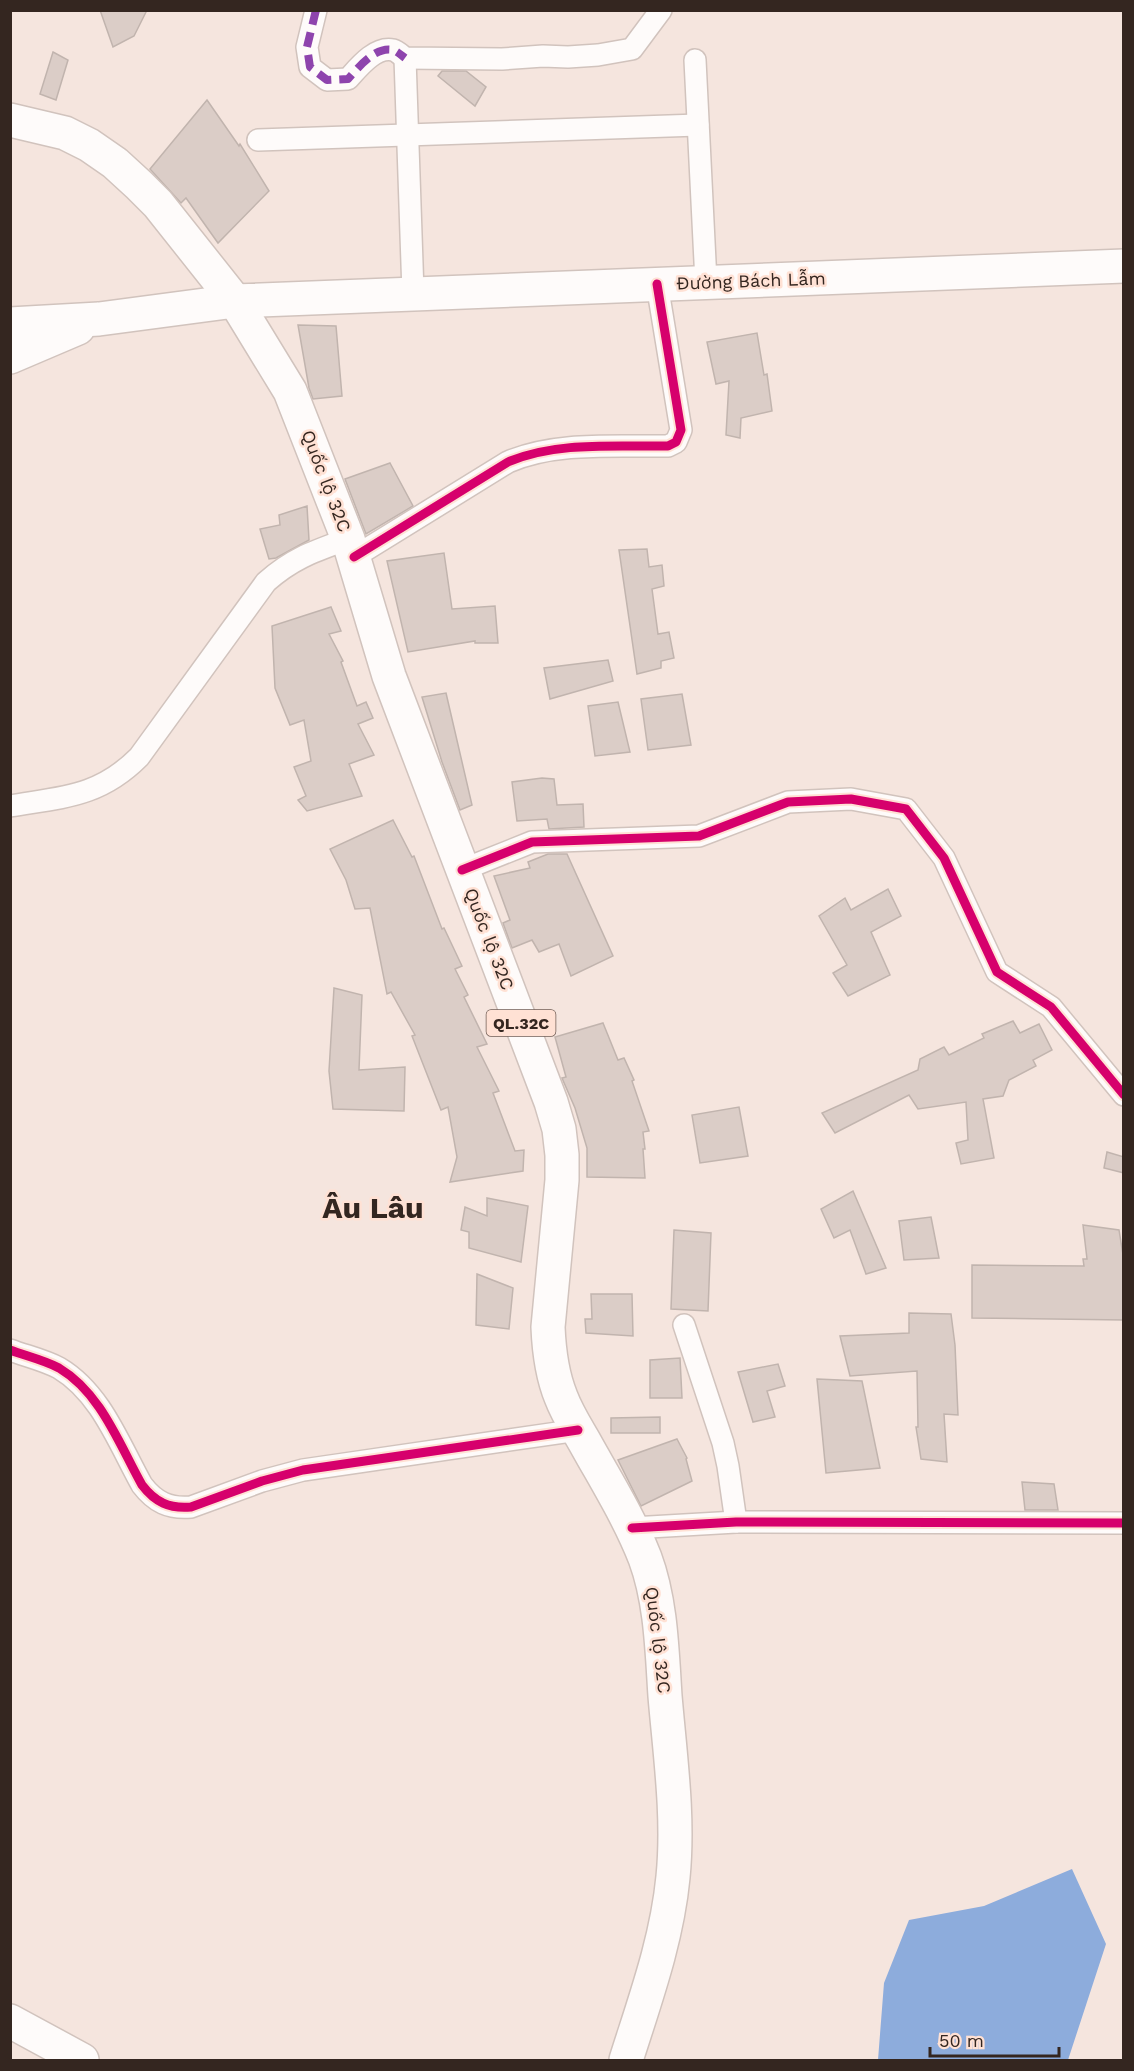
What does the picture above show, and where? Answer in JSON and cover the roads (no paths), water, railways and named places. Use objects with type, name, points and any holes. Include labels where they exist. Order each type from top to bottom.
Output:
[{"type":"main road","name":"Quốc lộ 32C","points":[[10,120],[65,133],[89,145],[115,163],[158,204],[235,301],[290,391],[351,548],[388,676],[551,1102],[559,1129],[562,1155],[562,1180],[548,1327],[553,1374],[561,1398],[632,1528],[645,1560],[656,1597],[661,1643],[675,1824],[673,1875],[667,1922],[626,2061]]},
{"type":"main road","name":"Đường Bách Lẫm","points":[[99,319],[235,301],[1124,266]]},
{"type":"main road","points":[[10,324],[99,319]]},
{"type":"main road","points":[[10,357],[99,319]]},
{"type":"main road","points":[[10,2021],[81,2061]]},
{"type":"main road","points":[[10,2043],[77,2061]]},
{"type":"street","points":[[316,10],[307,46],[310,67],[327,80],[348,79],[365,60],[385,50],[395,50],[405,58],[502,59],[568,57],[632,49],[661,10]]},
{"type":"street","points":[[405,58],[413,293]]},
{"type":"street","points":[[695,60],[706,282]]},
{"type":"street","points":[[258,140],[698,124]]},
{"type":"street","points":[[10,806],[84,793],[112,780],[126,769],[139,757],[266,582],[302,556],[351,548],[523,456],[548,450],[669,446],[676,442],[681,430],[657,284]]},
{"type":"street","points":[[10,797],[34,802]]},
{"type":"street","points":[[462,870],[532,842],[699,836],[788,802],[851,800],[906,809],[944,858],[997,972],[1051,1007],[1124,1095]]},
{"type":"street","points":[[684,1325],[723,1443],[736,1522]]},
{"type":"street","points":[[10,1350],[56,1366],[83,1386],[99,1407],[142,1485],[150,1495],[159,1502],[181,1508],[191,1507],[262,1480],[303,1470],[578,1430]]},
{"type":"street","points":[[632,1528],[736,1522],[1124,1523]]},
{"type":"water","points":[[1072,1869],[1106,1944],[1068,2060],[878,2060],[884,1983],[909,1920],[984,1906]]},
{"type":"district","name":"Âu Lâu","points":[[373,1208]]}]
